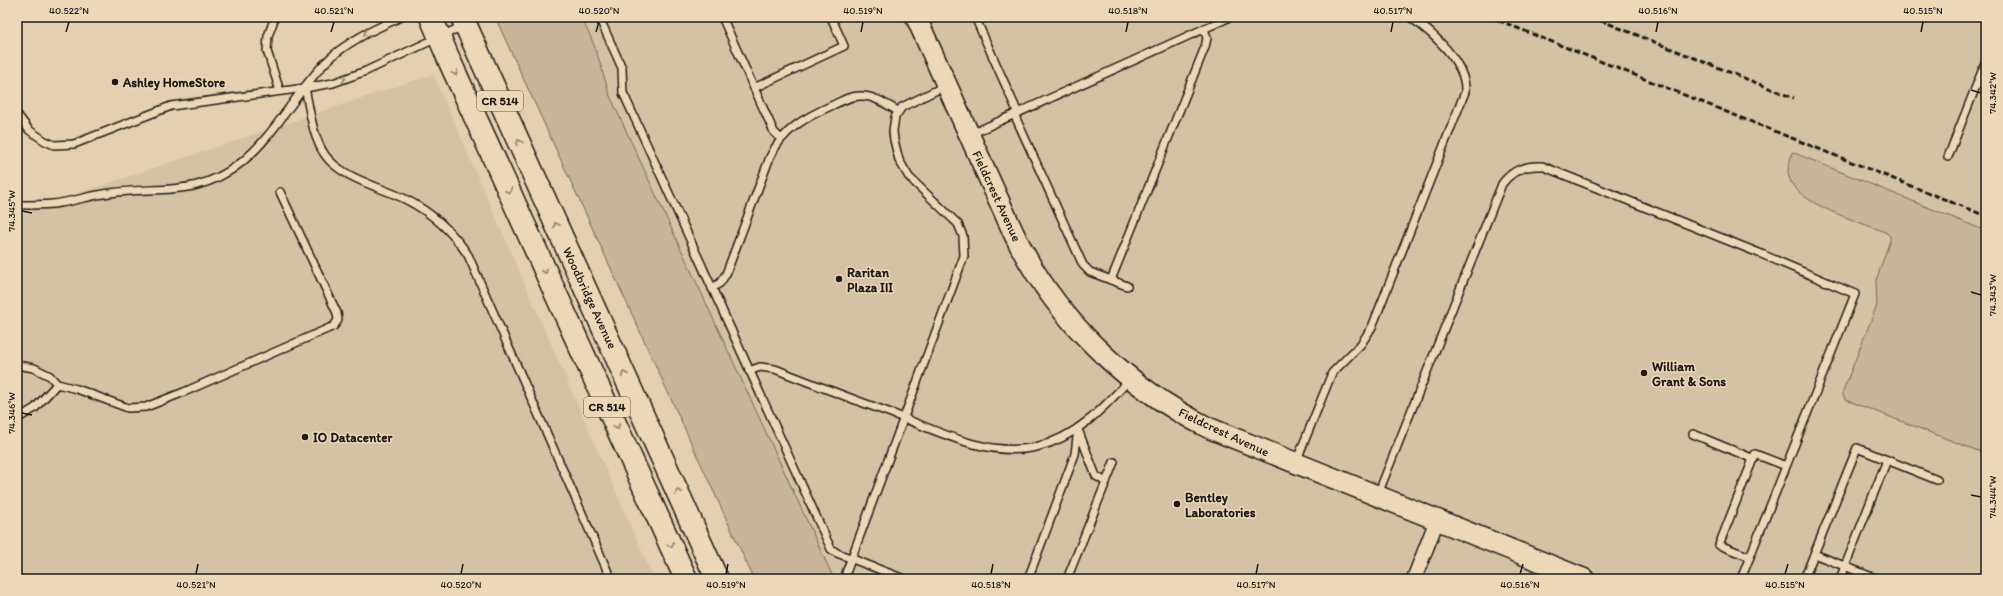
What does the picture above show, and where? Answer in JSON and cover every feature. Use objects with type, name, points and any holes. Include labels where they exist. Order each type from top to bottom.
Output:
[{"type":"main road","name":"Woodbridge Avenue","points":[[463,21],[717,579]]},
{"type":"main road","name":"CR 514","points":[[435,27],[686,579]]},
{"type":"street","name":"Fieldcrest Avenue","points":[[916,17],[1016,238],[1034,271],[1076,326],[1095,346],[1131,378],[1161,400],[1197,422],[1584,579]]},
{"type":"street","points":[[1414,579],[1437,520]]},
{"type":"lane","points":[[275,17],[268,36],[267,51],[280,91]]},
{"type":"lane","points":[[17,205],[54,204],[110,193],[179,190],[223,175],[243,161],[278,124],[319,69],[333,55],[363,35],[401,17]]},
{"type":"lane","points":[[599,17],[622,68],[623,93],[831,549],[885,576],[904,579]]},
{"type":"lane","points":[[722,17],[774,132],[781,139]]},
{"type":"lane","points":[[754,88],[844,46],[831,17]]},
{"type":"lane","points":[[975,17],[1080,260],[1090,272],[1127,286]]},
{"type":"lane","points":[[969,135],[1230,17]]},
{"type":"lane","points":[[1295,463],[1329,378],[1336,368],[1361,344],[1372,326],[1465,92],[1465,81],[1463,74],[1442,44],[1435,36],[1410,17]]},
{"type":"lane","points":[[17,114],[29,130],[54,145],[82,142],[171,106],[305,88],[349,77],[435,27],[463,21]]},
{"type":"lane","points":[[1111,280],[1205,46],[1207,38],[1204,29]]},
{"type":"lane","points":[[1948,157],[1986,61]]},
{"type":"lane","points":[[846,573],[961,268],[965,250],[963,236],[958,224],[916,184],[899,160],[893,131],[898,111],[907,104],[946,85]]},
{"type":"lane","points":[[305,88],[316,136],[325,155],[331,162],[345,172],[405,199],[429,214],[457,238],[468,255],[611,579]]},
{"type":"lane","points":[[712,288],[720,283],[729,269],[770,157],[781,139],[803,120],[850,97],[867,96],[898,111]]},
{"type":"lane","points":[[1377,496],[1499,190],[1511,174],[1528,166],[1548,168],[1759,253],[1855,294],[1741,579]]},
{"type":"lane","points":[[17,365],[34,368],[50,376],[57,384],[77,389],[128,408],[146,406],[184,392],[334,326],[338,320],[338,313],[280,192]]},
{"type":"lane","points":[[749,371],[760,367],[775,369],[970,443],[1008,449],[1026,449],[1045,445],[1078,428],[1108,403],[1131,378]]},
{"type":"lane","points":[[17,419],[35,408],[57,384]]},
{"type":"lane","points":[[1078,428],[1095,472],[1106,482]]},
{"type":"lane","points":[[1028,579],[1075,454],[1078,428]]},
{"type":"lane","points":[[1692,434],[1754,459]]},
{"type":"lane","points":[[1804,579],[1857,448],[1937,480]]},
{"type":"lane","points":[[1750,557],[1719,545],[1755,454],[1786,466]]},
{"type":"lane","points":[[1840,579],[1887,460]]},
{"type":"lane","points":[[1067,579],[1114,462]]},
{"type":"lane","points":[[1814,554],[1878,579]]},
{"type":"shaded area","points":[[495,17],[580,17],[598,55],[610,96],[834,579],[754,579]]},
{"type":"shaded area","points":[[504,17],[1986,17],[1986,579],[758,579]]},
{"type":"shaded area","points":[[433,74],[654,579],[17,579],[17,214]]},
{"type":"shaded area","points":[[1792,152],[1986,231],[1986,454],[1846,400],[1843,396],[1843,391],[1877,305],[1876,281],[1890,236],[1885,232],[1830,211],[1804,196],[1794,187],[1788,174]]},
{"type":"railway","points":[[1490,17],[1986,216]]},
{"type":"railway","points":[[1592,17],[1794,98]]},
{"type":"place","name":"Ashley HomeStore","points":[[115,82]]},
{"type":"place","name":"Raritan Plaza III","points":[[839,279]]},
{"type":"place","name":"William Grant & Sons","points":[[1644,373]]},
{"type":"place","name":"IO Datacenter","points":[[305,437]]},
{"type":"place","name":"Bentley Laboratories","points":[[1177,504]]}]
